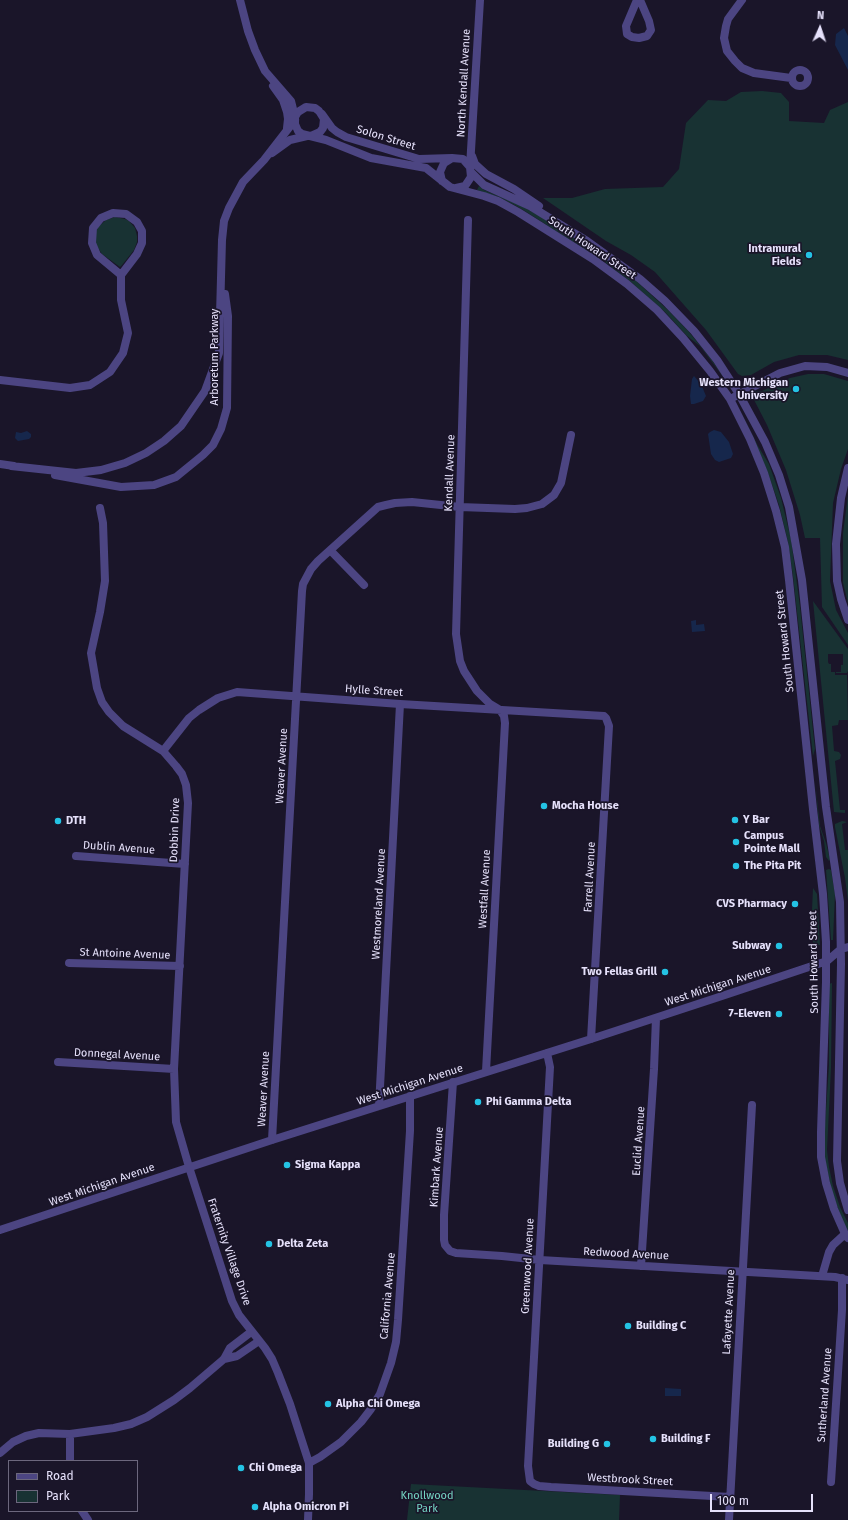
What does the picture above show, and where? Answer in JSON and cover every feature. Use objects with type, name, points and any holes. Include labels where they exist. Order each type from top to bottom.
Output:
[{"type":"street","points":[[240,0],[248,31],[266,71],[268,80],[283,100],[287,112],[288,124],[285,132]]},
{"type":"street","name":"North Kendall Avenue","points":[[470,169],[480,0]]},
{"type":"street","points":[[637,0],[626,26],[627,34],[632,37],[639,38],[647,36],[651,30],[649,21],[640,0]]},
{"type":"street","points":[[742,0],[728,20],[726,26],[724,38],[727,52],[742,68],[754,73],[791,78]]},
{"type":"street","points":[[266,71],[291,101],[295,124],[298,131],[309,136],[316,135],[323,128],[324,119],[322,114],[315,108],[306,107],[298,112],[295,118]]},
{"type":"street","name":"Solon Street","points":[[322,114],[332,128],[346,137],[419,159],[452,158]]},
{"type":"street","name":"Arboretum Parkway","points":[[11,466],[76,472],[101,470],[125,463],[146,453],[164,441],[181,426],[205,391],[219,353],[222,240],[224,221],[232,199],[243,182],[264,160],[295,118]]},
{"type":"street","name":"Arboretum Parkway","points":[[264,160],[290,140],[309,136]]},
{"type":"street","name":"Solon Street","points":[[309,136],[326,140],[370,158],[423,167],[430,170],[443,181]]},
{"type":"street","points":[[471,153],[475,164],[482,172],[518,192],[587,241]]},
{"type":"street","points":[[452,158],[463,159],[470,169],[469,182],[465,186],[455,189],[443,181],[441,177],[444,163],[452,158]]},
{"type":"street","name":"South Howard Street","points":[[470,169],[484,185],[530,206],[587,241],[640,278],[665,301],[699,337],[717,360],[739,394],[765,442],[779,475],[789,507],[798,550],[826,813],[840,902],[845,962],[837,1161],[840,1183],[848,1210]]},
{"type":"street","name":"South Howard Street","points":[[455,189],[498,201],[518,212],[594,259],[627,284],[657,310],[683,338],[710,371],[730,399],[750,439],[764,473],[785,547],[823,894],[827,961],[821,1132],[822,1157],[826,1183],[834,1209],[846,1236]]},
{"type":"street","points":[[0,380],[70,388],[90,385],[110,372],[123,353],[128,333],[121,300],[121,275],[137,254],[142,243],[142,231],[137,222],[126,214],[113,213],[101,218],[93,228],[92,243],[97,254],[121,275]]},
{"type":"street","name":"Kendall Avenue","points":[[468,220],[456,634],[460,661],[467,676],[477,691],[490,704],[500,710]]},
{"type":"street","name":"Arboretum Parkway","points":[[0,464],[101,484],[121,487],[136,487],[154,485],[176,477],[203,456],[213,445],[221,429],[227,408],[228,316],[222,240]]},
{"type":"street","points":[[730,399],[780,373],[805,366],[827,367],[848,373]]},
{"type":"street","name":"Weaver Avenue","points":[[272,1140],[303,584],[311,569],[378,507],[395,503],[412,502],[460,507],[527,508],[542,504],[558,490],[561,483],[571,435]]},
{"type":"street","points":[[848,468],[841,498],[836,544],[837,581],[841,600],[848,620]]},
{"type":"street","name":"Dobbin Drive","points":[[100,508],[103,523],[105,581],[91,653],[97,688],[102,702],[109,712],[123,726],[163,751],[182,774],[186,785],[188,803],[174,1069],[176,1122],[189,1167]]},
{"type":"street","points":[[330,550],[364,585]]},
{"type":"street","name":"Hylle Street","points":[[163,751],[189,718],[218,698],[237,692],[400,704],[595,714],[606,718]]},
{"type":"street","name":"Westmoreland Avenue","points":[[380,1106],[400,704]]},
{"type":"street","name":"Westfall Avenue","points":[[486,1071],[505,723],[505,719],[500,710]]},
{"type":"street","name":"Farrell Avenue","points":[[591,1039],[609,726],[606,718]]},
{"type":"street","name":"Dublin Avenue","points":[[76,856],[185,864]]},
{"type":"street","points":[[820,864],[834,862]]},
{"type":"street","name":"West Michigan Avenue","points":[[0,1230],[272,1140],[591,1039],[827,961],[844,948]]},
{"type":"street","points":[[827,961],[845,962]]},
{"type":"street","name":"St Antoine Avenue","points":[[69,963],[180,966]]},
{"type":"street","name":"Euclid Avenue","points":[[641,1266],[656,1018]]},
{"type":"street","name":"Greenwood Avenue","points":[[530,1481],[528,1466],[550,1068],[547,1053]]},
{"type":"street","name":"Donnegal Avenue","points":[[58,1062],[174,1069]]},
{"type":"street","name":"Kimbark Avenue","points":[[450,1251],[444,1240],[444,1228],[453,1082]]},
{"type":"street","name":"California Avenue","points":[[309,1463],[341,1442],[361,1422],[380,1394],[391,1363],[396,1342],[410,1131],[410,1096]]},
{"type":"street","name":"Lafayette Avenue","points":[[729,1520],[752,1105]]},
{"type":"street","name":"Fraternity Village Drive","points":[[189,1167],[232,1301],[239,1315],[265,1348],[278,1373],[290,1404],[309,1463],[308,1520]]},
{"type":"street","points":[[822,1276],[829,1252],[833,1245],[846,1236]]},
{"type":"street","name":"Redwood Avenue","points":[[450,1251],[456,1253],[540,1260],[822,1276],[845,1279]]},
{"type":"street","name":"Sutherland Avenue","points":[[831,1482],[845,1279]]},
{"type":"street","points":[[0,1453],[13,1442],[26,1436],[39,1434],[70,1434],[114,1428],[131,1424],[147,1417],[190,1388],[224,1359],[230,1348],[251,1332]]},
{"type":"street","points":[[224,1359],[237,1356],[258,1341]]},
{"type":"street","points":[[70,1434],[70,1460]]},
{"type":"street","name":"Westbrook Street","points":[[530,1481],[539,1486],[551,1487],[730,1497]]},
{"type":"green space","name":"Western Michigan University","points":[[762,91],[781,93],[789,102],[789,121],[824,123],[830,110],[848,102],[848,360],[827,355],[799,355],[774,362],[751,375],[742,376],[738,374],[706,330],[655,272],[543,198],[572,198],[605,189],[663,187],[679,169],[686,123],[708,100],[726,101],[741,92]]},
{"type":"green space","points":[[479,186],[484,190],[520,205],[541,217],[598,253],[635,280],[669,311],[689,332],[711,359],[730,386],[700,346],[687,336],[665,312],[631,282],[602,260],[520,208],[499,197],[477,190]]},
{"type":"green space","points":[[115,217],[129,221],[135,228],[137,236],[137,242],[134,250],[120,267],[102,254],[96,245],[96,232],[98,227],[106,220]]},
{"type":"green space","points":[[808,374],[824,374],[848,381],[848,449],[841,469],[833,503],[830,581],[836,610],[848,633],[848,645],[822,607],[820,538],[805,538],[800,515],[786,470],[767,425],[752,396],[755,391],[762,391],[790,378]]},
{"type":"green space","points":[[740,410],[769,464],[781,498],[791,539],[800,607],[815,749],[813,756],[788,542],[779,505],[769,476]]},
{"type":"green space","points":[[848,495],[848,603],[843,583],[843,533]]},
{"type":"green space","points":[[813,601],[848,649],[847,673],[836,673],[841,672],[841,665],[843,665],[843,654],[828,654],[828,662],[831,664],[831,672],[835,672],[835,675],[847,675],[848,720],[839,720],[838,725],[832,726],[834,751],[839,752],[841,755],[840,759],[835,761],[840,810],[845,810],[845,813],[834,812]]},
{"type":"green space","points":[[815,781],[820,826],[826,843],[830,859],[829,861],[826,857],[824,841],[819,825]]},
{"type":"green space","points":[[842,821],[847,822],[842,824],[845,850],[848,850],[848,901],[835,827],[835,824]]},
{"type":"green space","points":[[826,870],[831,870],[835,894],[833,940],[831,940]]},
{"type":"green space","points":[[813,888],[817,894],[820,945],[815,945],[813,943],[811,932]]},
{"type":"green space","points":[[832,983],[831,1068],[827,1150],[833,1186],[840,1207],[848,1223],[848,1231],[832,1192],[825,1160],[824,1140],[829,1065],[829,984]]},
{"type":"green space","name":"Knollwood Park","points":[[411,1484],[620,1495],[619,1520],[407,1520]]},
{"type":"water","points":[[844,28],[848,36],[848,70],[835,45],[836,34]]},
{"type":"water","points":[[694,376],[701,384],[706,396],[703,401],[691,404],[690,396],[692,379]]},
{"type":"water","points":[[714,430],[721,432],[729,442],[733,454],[731,458],[719,462],[715,460],[711,454],[708,434]]},
{"type":"water","points":[[27,431],[31,434],[29,439],[18,441],[15,438],[16,432],[21,433]]},
{"type":"water","points":[[696,620],[696,625],[704,624],[705,631],[692,632],[691,621]]},
{"type":"water","points":[[665,1388],[681,1389],[681,1396],[665,1396]]},
{"type":"place","name":"Intramural Fields","points":[[809,255]]},
{"type":"place","name":"Western Michigan University","points":[[796,389]]},
{"type":"place","name":"Mocha House","points":[[544,806]]},
{"type":"place","name":"Y Bar","points":[[735,820]]},
{"type":"place","name":"DTH","points":[[58,821]]},
{"type":"place","name":"Campus Pointe Mall","points":[[736,842]]},
{"type":"place","name":"The Pita Pit","points":[[736,866]]},
{"type":"place","name":"CVS Pharmacy","points":[[795,904]]},
{"type":"place","name":"Subway","points":[[779,946]]},
{"type":"place","name":"Two Fellas Grill","points":[[665,972]]},
{"type":"place","name":"7-Eleven","points":[[779,1014]]},
{"type":"place","name":"Phi Gamma Delta","points":[[478,1102]]},
{"type":"place","name":"Sigma Kappa","points":[[287,1165]]},
{"type":"place","name":"Delta Zeta","points":[[269,1244]]},
{"type":"place","name":"Building C","points":[[628,1326]]},
{"type":"place","name":"Alpha Chi Omega","points":[[328,1404]]},
{"type":"place","name":"Building F","points":[[653,1439]]},
{"type":"place","name":"Building G","points":[[607,1444]]},
{"type":"place","name":"Chi Omega","points":[[241,1468]]},
{"type":"place","name":"Alpha Omicron Pi","points":[[255,1507]]}]
